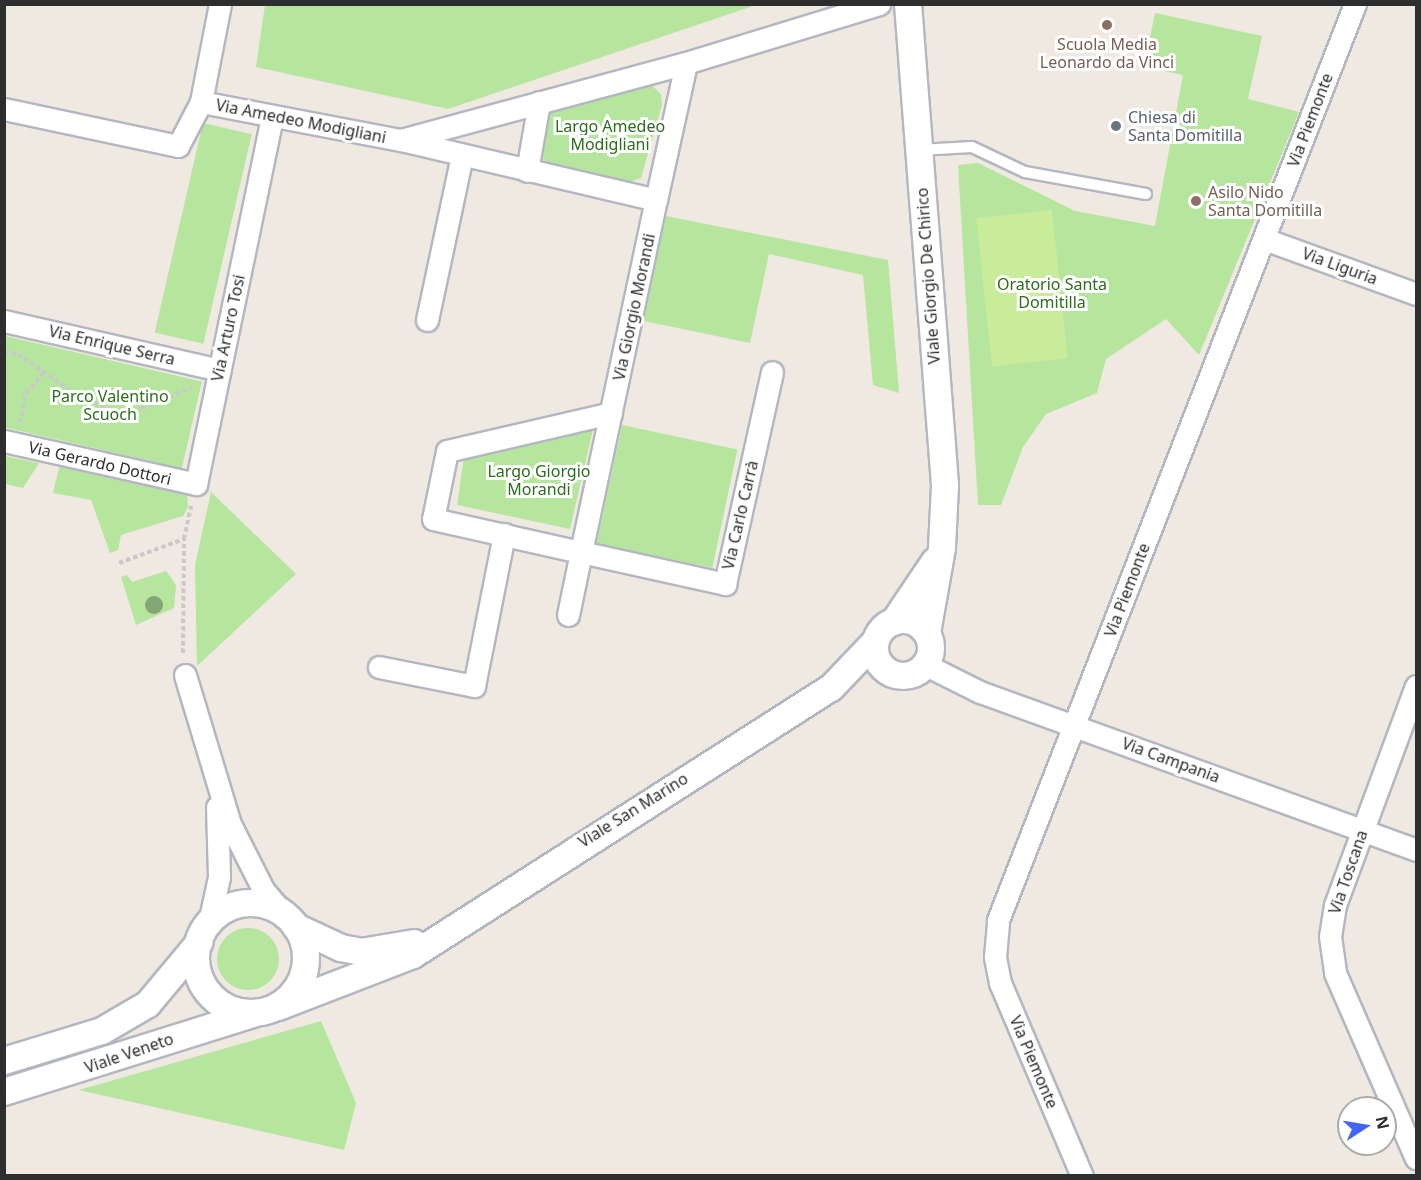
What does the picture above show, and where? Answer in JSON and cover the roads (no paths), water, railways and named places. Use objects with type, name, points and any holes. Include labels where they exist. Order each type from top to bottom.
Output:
[{"type":"street","name":"Via Amedeo Modigliani","points":[[4,109],[178,146],[201,102],[220,4]]},
{"type":"street","points":[[401,140],[686,63],[879,4]]},
{"type":"street","name":"Viale Giorgio De Chirico","points":[[908,4],[944,460],[942,548],[927,633]]},
{"type":"street","name":"Via Piemonte","points":[[1083,1176],[1000,983],[995,947],[1000,914],[1355,4]]},
{"type":"street","points":[[401,140],[656,200],[686,63]]},
{"type":"street","name":"Via Amedeo Modigliani","points":[[201,102],[401,140]]},
{"type":"street","points":[[527,171],[539,102]]},
{"type":"street","name":"Via Arturo Tosi","points":[[196,484],[272,117]]},
{"type":"street","points":[[427,320],[462,155]]},
{"type":"street","name":"Via Giorgio Morandi","points":[[611,413],[656,200]]},
{"type":"street","name":"Via Liguria","points":[[1263,239],[1416,294]]},
{"type":"street","name":"Via Enrique Serra","points":[[4,321],[219,370]]},
{"type":"street","name":"Via Carlo Carrà","points":[[581,552],[725,584],[772,372]]},
{"type":"street","points":[[568,615],[611,413],[447,451],[434,519],[581,552]]},
{"type":"street","name":"Via Gerardo Dottori","points":[[11,443],[196,484]]},
{"type":"street","points":[[379,667],[474,686],[504,534]]},
{"type":"street","name":"Viale Giorgio De Chirico","points":[[894,622],[924,586],[942,548]]},
{"type":"street","points":[[912,621],[927,633],[932,649],[926,666],[911,676],[892,674],[878,661],[876,642],[894,622],[912,621]]},
{"type":"street","name":"Viale San Marino","points":[[266,1010],[381,970],[438,936],[831,688],[876,642]]},
{"type":"street","name":"Via Campania","points":[[926,666],[1075,725],[1364,828],[1416,850]]},
{"type":"street","name":"Viale San Marino","points":[[831,688],[892,674]]},
{"type":"street","points":[[186,675],[216,776],[247,861],[290,920],[306,961],[292,995],[266,1010],[237,1011],[208,993],[200,977],[204,933],[219,877],[216,776]]},
{"type":"street","name":"Via Toscana","points":[[1416,686],[1333,914],[1331,955],[1416,1158]]},
{"type":"street","points":[[204,933],[236,905],[252,903],[290,920]]},
{"type":"street","name":"Viale San Marino","points":[[290,920],[341,948],[361,952],[438,936]]},
{"type":"street","name":"Viale Veneto","points":[[4,1061],[102,1030],[128,1016],[164,988],[204,933]]},
{"type":"street","name":"Viale Veneto","points":[[4,1092],[266,1010]]},
{"type":"lane","points":[[918,150],[972,147],[1025,172],[1146,194]]},
{"type":"place","name":"Scuola Media Leonardo da Vinci","points":[[1107,25]]},
{"type":"place","name":"Chiesa di Santa Domitilla","points":[[1116,126]]},
{"type":"place","name":"Asilo Nido Santa Domitilla","points":[[1196,201]]},
{"type":"park label","name":"Largo Amedeo Modigliani","points":[[610,135]]},
{"type":"park label","name":"Oratorio Santa Domitilla","points":[[1052,293]]},
{"type":"park label","name":"Parco Valentino Scuoch","points":[[110,405]]},
{"type":"park label","name":"Largo Giorgio Morandi","points":[[539,480]]}]
